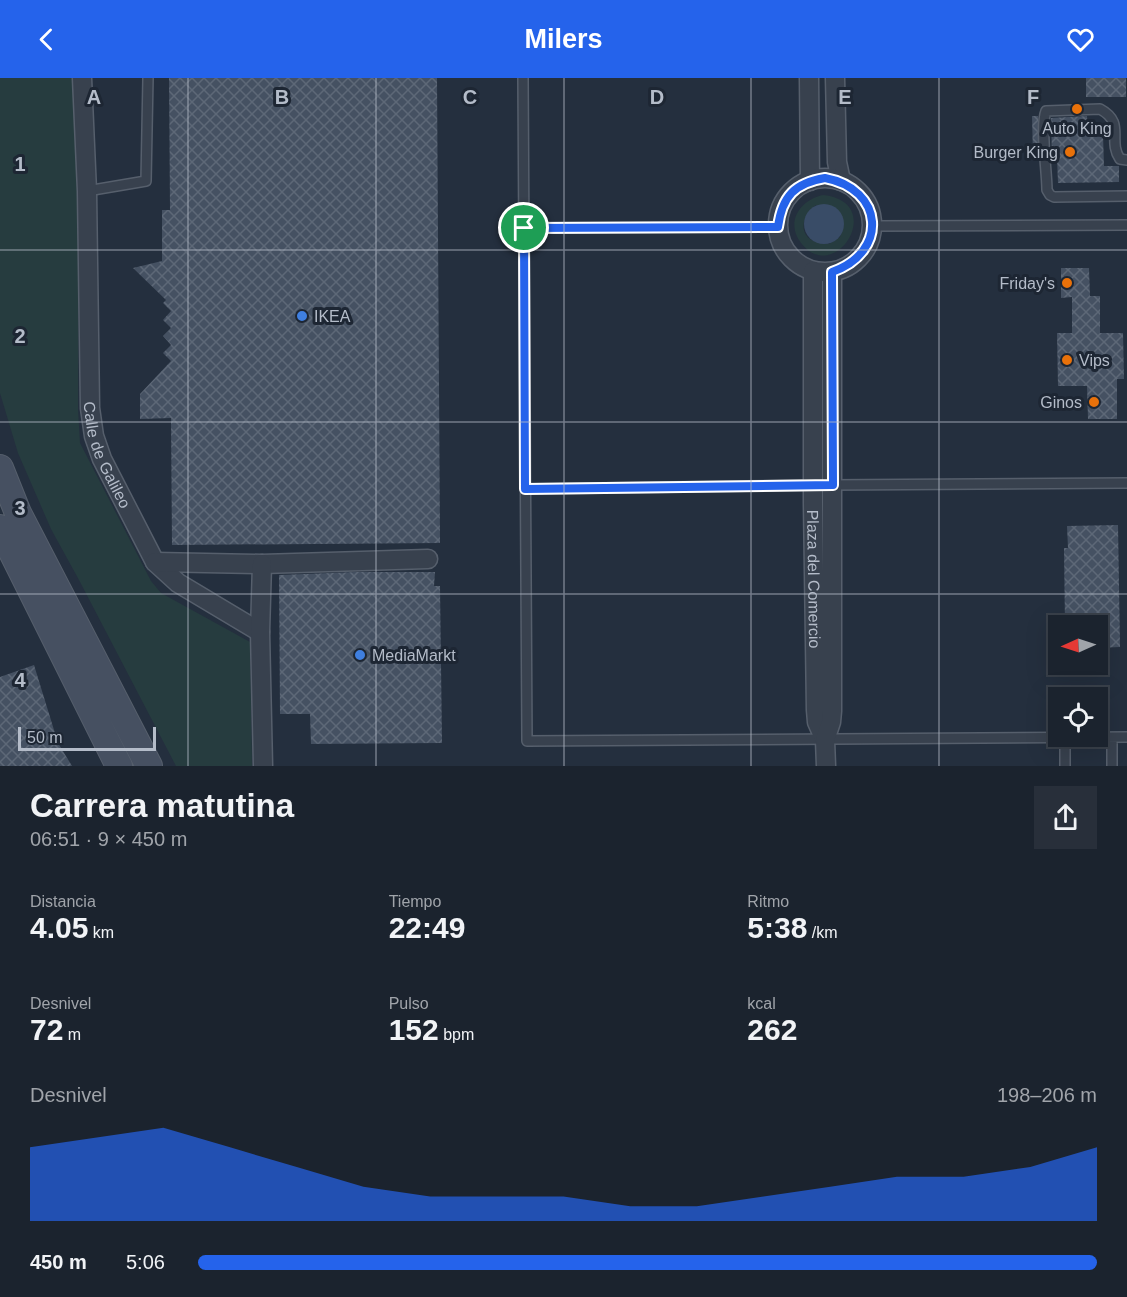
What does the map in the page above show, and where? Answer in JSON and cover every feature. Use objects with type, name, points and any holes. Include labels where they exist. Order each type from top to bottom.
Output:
[{"type":"main road","points":[[0,468],[18,513],[149,766]]},
{"type":"main road","points":[[0,528],[119,766]]},
{"type":"street","name":"Calle de Galileo","points":[[82,78],[87,191],[90,408],[94,436],[102,459],[155,562],[178,583],[260,632]]},
{"type":"street","points":[[809,78],[810,181]]},
{"type":"street","points":[[835,78],[837,162],[841,181]]},
{"type":"street","points":[[825,178],[841,181],[854,188],[864,199],[870,212],[872,226],[869,242],[861,256],[848,267],[832,272],[813,271],[799,265],[788,255],[781,242],[778,227],[780,212],[786,198],[796,188],[810,181],[825,178]]},
{"type":"street","name":"Plaza del Comercio","points":[[813,271],[816,710],[817,722],[825,740]]},
{"type":"street","name":"Plaza del Comercio","points":[[826,766],[825,740],[832,711],[832,272]]},
{"type":"street","points":[[155,562],[262,564],[428,559]]},
{"type":"street","points":[[262,564],[260,632],[263,766]]},
{"type":"lane","points":[[87,191],[146,181],[148,78]]},
{"type":"lane","points":[[523,78],[527,741],[1048,737]]},
{"type":"lane","points":[[1127,160],[1120,159],[1117,154],[1114,124],[1112,117],[1107,113],[1100,109],[1046,111],[1044,116],[1047,190],[1050,195],[1127,196]]},
{"type":"lane","points":[[872,226],[1127,225]]},
{"type":"lane","points":[[524,228],[778,227]]},
{"type":"lane","points":[[525,489],[1127,483]]},
{"type":"lane","points":[[1108,738],[1127,737]]},
{"type":"lane","points":[[1112,738],[1112,766]]},
{"type":"lane","points":[[1065,747],[1065,766]]},
{"type":"green space","points":[[0,78],[77,78],[80,443],[151,581],[161,593],[250,642],[252,766],[176,766],[51,529],[18,453],[0,393]]},
{"type":"green space","points":[[823,195],[842,201],[852,212],[854,225],[849,238],[840,249],[828,255],[814,254],[801,243],[794,227],[797,213],[815,198]],"holes":[[[816,205],[844,225],[840,237],[829,244],[810,239],[804,230],[806,216]]]},
{"type":"water","points":[[824,204],[832,205],[838,210],[843,216],[843,232],[838,238],[832,243],[824,244],[816,243],[810,238],[805,232],[804,224],[805,216],[810,210],[816,205]]},
{"type":"building","name":"IKEA","points":[[169,78],[437,78],[440,543],[172,545],[171,418],[140,419],[140,394],[171,361],[163,353],[171,345],[163,336],[171,328],[163,320],[171,311],[163,303],[166,300],[133,268],[162,261],[162,210],[170,210]]},
{"type":"building","points":[[1086,78],[1126,78],[1126,97],[1086,97]]},
{"type":"building","points":[[1032,116],[1038,116],[1038,157],[1033,157]]},
{"type":"building","points":[[1087,116],[1088,134],[1103,134],[1104,166],[1119,166],[1119,182],[1058,183],[1057,157],[1052,157],[1051,118]]},
{"type":"building","points":[[1061,268],[1089,268],[1090,296],[1100,296],[1100,333],[1123,333],[1124,379],[1117,379],[1117,419],[1088,419],[1087,386],[1058,386],[1057,333],[1072,333],[1072,297],[1061,298]]},
{"type":"building","points":[[1118,525],[1120,647],[1108,648],[1108,615],[1065,615],[1064,548],[1068,548],[1067,526]]},
{"type":"building","name":"MediaMarkt","points":[[435,572],[434,586],[440,586],[442,743],[311,744],[310,714],[280,714],[279,575]]},
{"type":"building","points":[[34,665],[58,743],[72,766],[0,766],[0,677]]},
{"type":"place","name":"Auto King","points":[[1077,109]]},
{"type":"place","name":"Burger King","points":[[1070,152]]},
{"type":"place","name":"Friday's","points":[[1067,283]]},
{"type":"place","name":"IKEA","points":[[302,316]]},
{"type":"place","name":"Vips","points":[[1067,360]]},
{"type":"place","name":"Ginos","points":[[1094,402]]},
{"type":"place","name":"MediaMarkt","points":[[360,655]]},
{"type":"route","points":[[825,178],[841,181],[854,188],[864,199],[870,212],[872,226],[869,242],[861,256],[848,267],[832,272],[833,485],[525,489],[524,228],[778,227],[780,212],[786,198],[796,188],[810,181],[825,178]]}]
